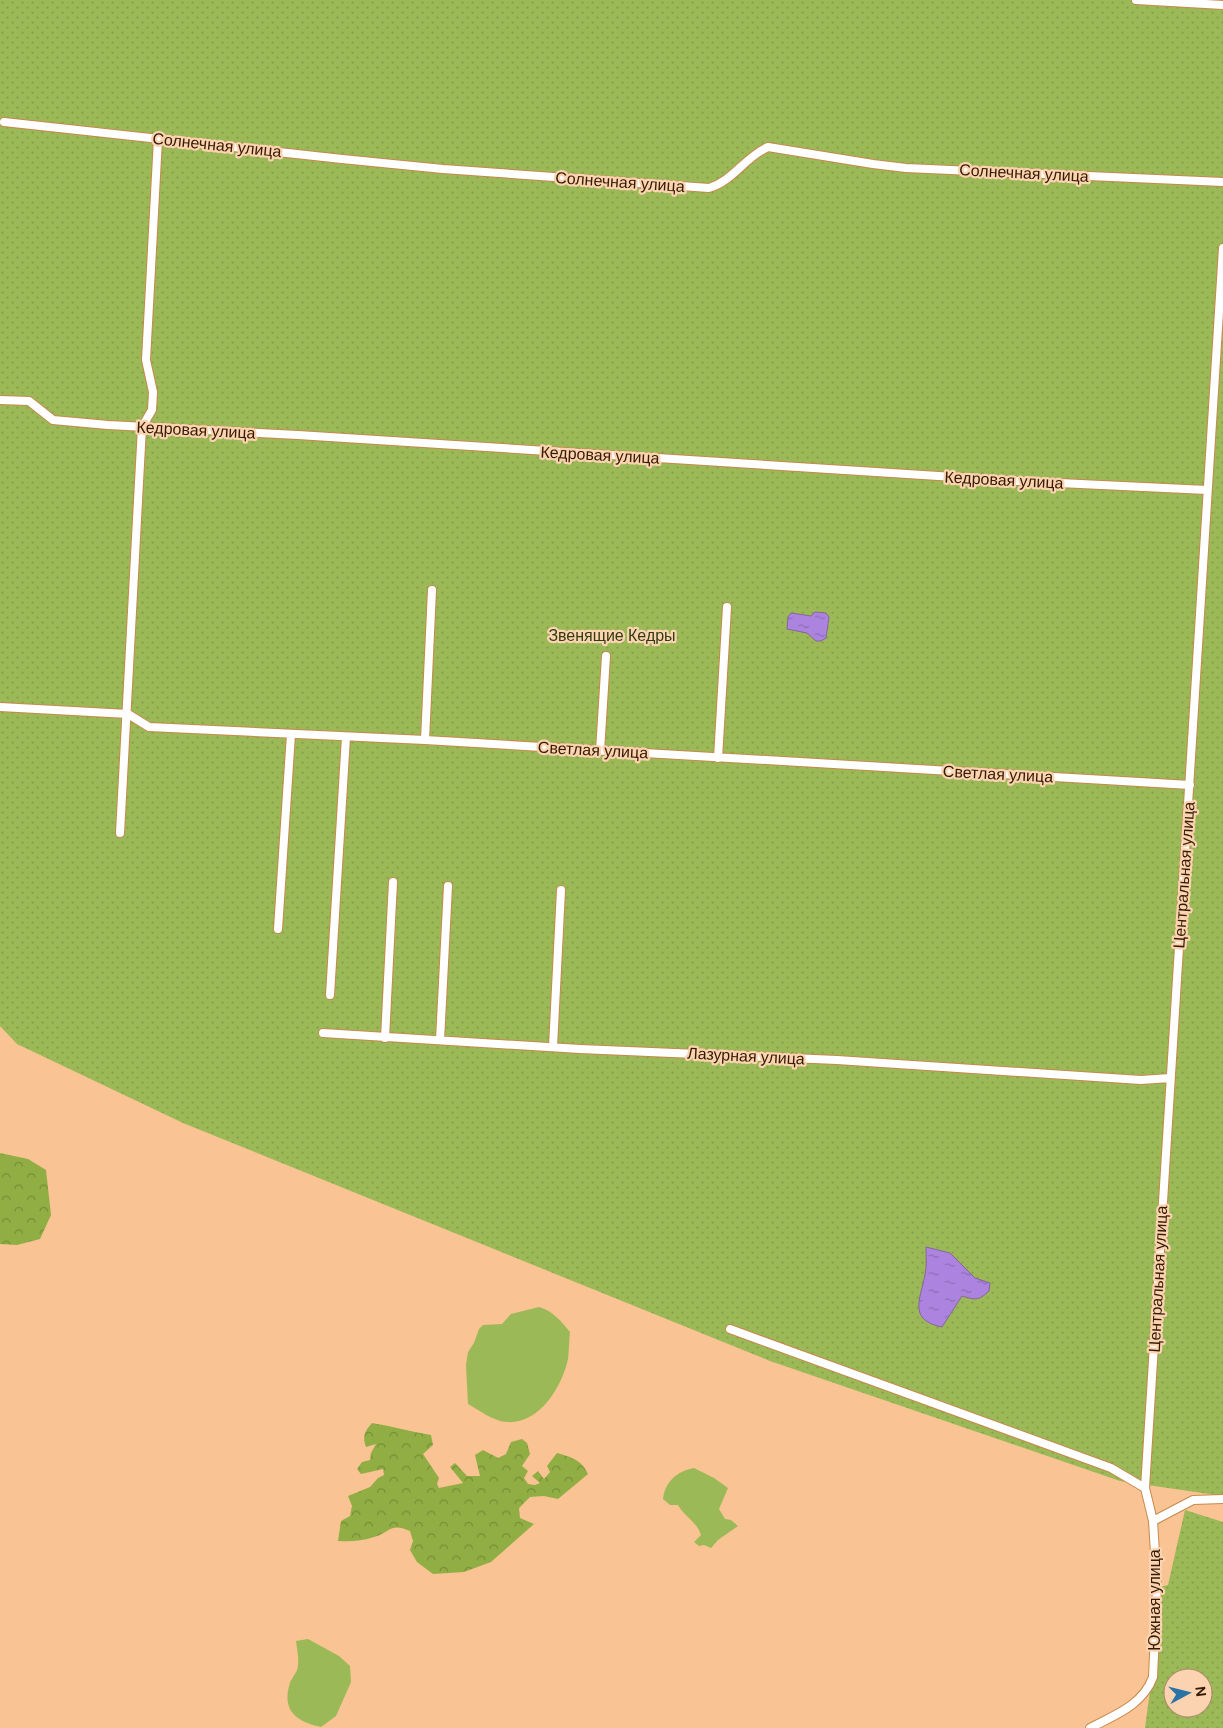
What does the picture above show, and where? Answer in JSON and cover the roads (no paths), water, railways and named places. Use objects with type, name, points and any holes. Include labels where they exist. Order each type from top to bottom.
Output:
[{"type":"street","points":[[1136,0],[1223,5]]},
{"type":"street","name":"Солнечная улица","points":[[4,122],[443,169],[709,188],[720,185],[759,151],[768,147],[906,168],[1223,182]]},
{"type":"street","points":[[120,833],[128,714],[142,427],[152,410],[153,392],[146,360],[158,139]]},
{"type":"street","name":"Центральная улица","points":[[1147,1501],[1145,1488],[1223,248]]},
{"type":"street","name":"Кедровая улица","points":[[0,400],[29,401],[53,420],[142,427],[298,435],[1012,481],[1207,490]]},
{"type":"street","points":[[425,740],[432,590]]},
{"type":"street","points":[[718,758],[727,607]]},
{"type":"street","points":[[600,751],[606,656]]},
{"type":"street","name":"Светлая улица","points":[[0,707],[128,714],[149,727],[425,740],[1190,785]]},
{"type":"street","points":[[278,928],[291,734]]},
{"type":"street","points":[[330,995],[346,737]]},
{"type":"street","points":[[385,1038],[393,882]]},
{"type":"street","points":[[440,1040],[448,886]]},
{"type":"street","points":[[553,1047],[561,890]]},
{"type":"street","name":"Лазурная улица","points":[[323,1033],[553,1047],[837,1060],[1140,1080],[1170,1078]]},
{"type":"street","points":[[730,1329],[1111,1468],[1145,1488]]},
{"type":"street","points":[[1153,1521],[1193,1500],[1223,1499]]},
{"type":"street","name":"Южная улица","points":[[1090,1728],[1130,1706],[1149,1688],[1153,1677],[1157,1585],[1153,1521],[1147,1501]]},
{"type":"water","points":[[815,612],[826,613],[829,617],[826,638],[816,641],[807,633],[787,629],[788,617],[791,613],[811,616]]},
{"type":"water","points":[[926,1247],[950,1253],[975,1278],[990,1283],[989,1291],[982,1297],[974,1299],[962,1296],[942,1327],[931,1324],[920,1314],[919,1301],[926,1272]]},
{"type":"park label","name":"Звенящие Кедры","points":[[612,635]]}]
